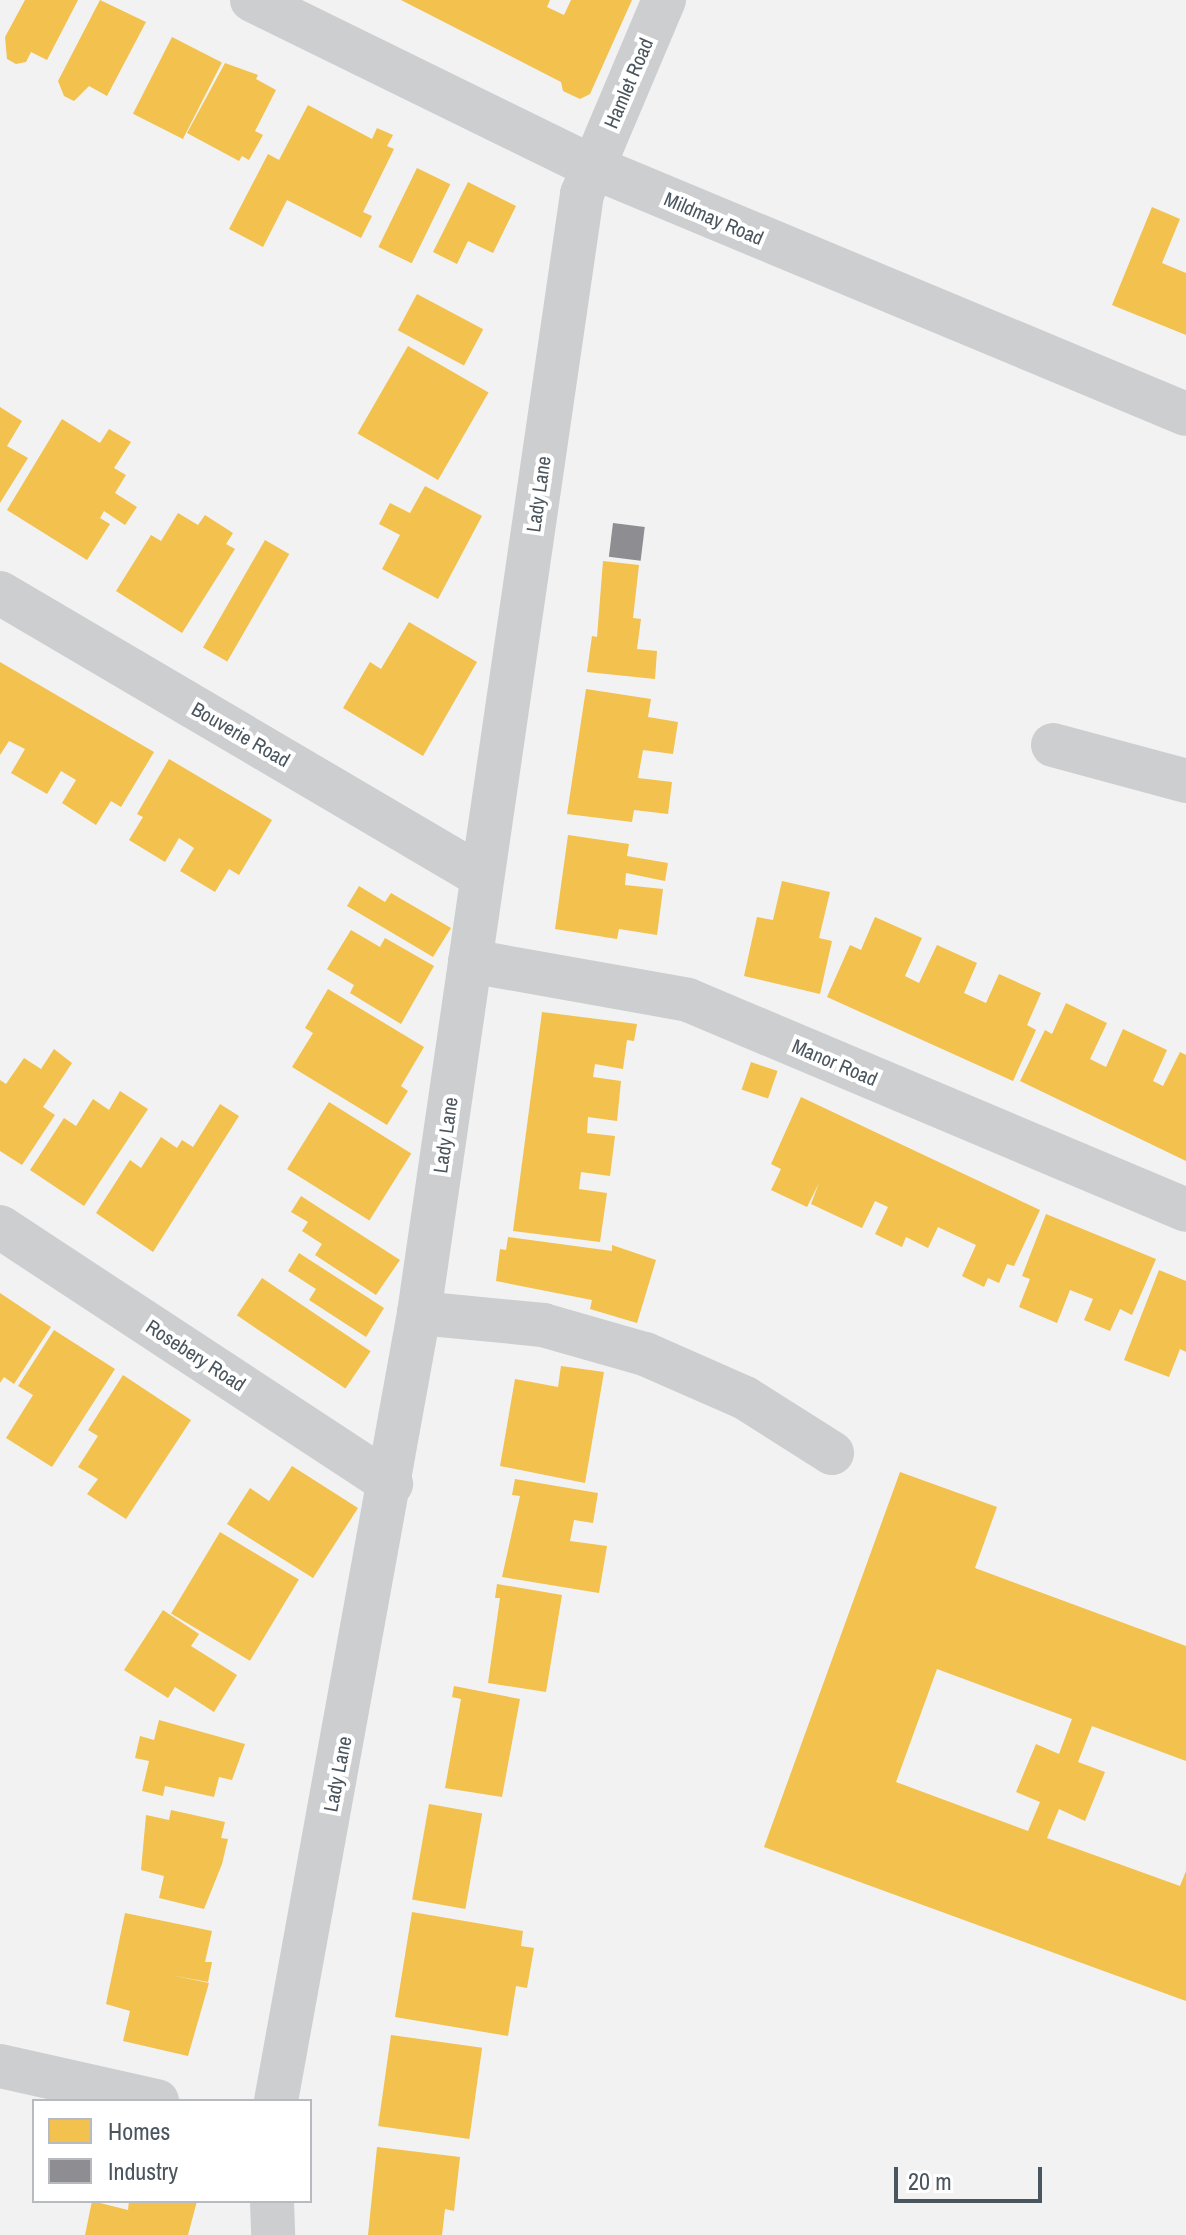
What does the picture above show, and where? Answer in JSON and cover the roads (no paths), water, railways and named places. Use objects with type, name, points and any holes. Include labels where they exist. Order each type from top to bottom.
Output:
[{"type":"street","name":"Mildmay Road","points":[[252,0],[593,167],[1186,414]]},
{"type":"street","name":"Hamlet Road","points":[[593,167],[664,0]]},
{"type":"street","name":"Lady Lane","points":[[276,2099],[391,1484],[419,1313],[582,194],[593,167]]},
{"type":"street","name":"Bouverie Road","points":[[0,593],[481,876]]},
{"type":"street","points":[[1053,745],[1186,781]]},
{"type":"street","name":"Manor Road","points":[[470,961],[688,1000],[1186,1210]]},
{"type":"street","name":"Rosebery Road","points":[[0,1227],[391,1484]]},
{"type":"street","points":[[419,1313],[543,1325],[645,1354],[745,1398],[832,1453]]},
{"type":"street","points":[[0,2066],[148,2099]]},
{"type":"street","points":[[272,2203],[273,2235]]}]
